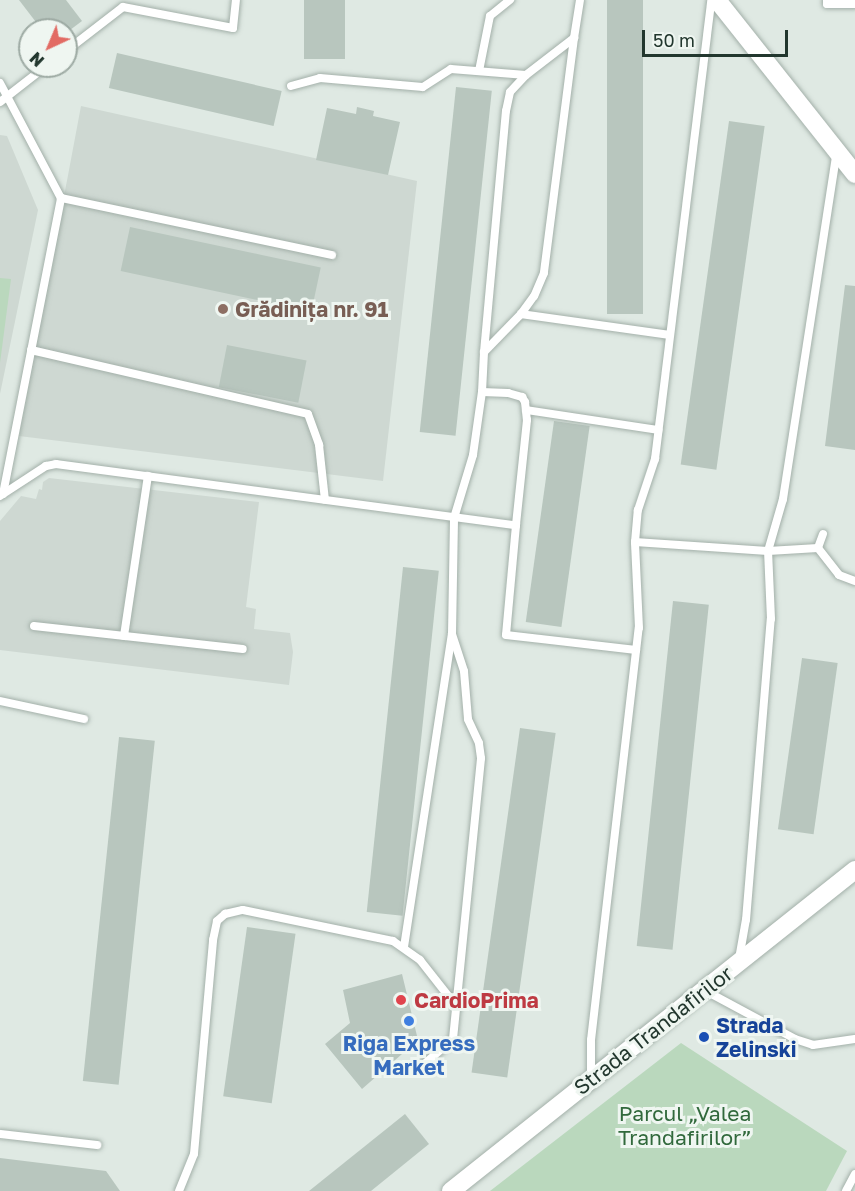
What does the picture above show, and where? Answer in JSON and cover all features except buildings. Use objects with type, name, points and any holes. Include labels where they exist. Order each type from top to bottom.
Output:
[{"type":"main road","points":[[717,0],[855,174]]},
{"type":"main road","name":"Strada Trandafirilor","points":[[451,1191],[855,870]]},
{"type":"lane","points":[[78,42],[123,7],[233,28],[237,0]]},
{"type":"lane","points":[[479,71],[490,16],[510,0]]},
{"type":"lane","points":[[484,352],[521,314],[534,296],[544,273],[580,0]]},
{"type":"lane","points":[[591,1079],[591,1040],[639,627],[635,542],[638,510],[655,459],[711,0]]},
{"type":"lane","points":[[827,0],[827,4],[855,4]]},
{"type":"lane","points":[[405,947],[452,634],[454,518],[473,455],[482,392],[510,92],[526,75],[574,38]]},
{"type":"lane","points":[[291,86],[320,78],[423,87],[451,69],[526,75]]},
{"type":"lane","points":[[0,102],[31,78]]},
{"type":"lane","points":[[0,83],[60,198],[2,495]]},
{"type":"lane","points":[[738,963],[746,920],[771,619],[768,551],[783,499],[837,150]]},
{"type":"lane","points":[[60,198],[332,255]]},
{"type":"lane","points":[[521,314],[670,335]]},
{"type":"lane","points":[[31,350],[308,414],[318,445],[325,500]]},
{"type":"lane","points":[[482,392],[522,397],[526,410],[506,635],[636,650]]},
{"type":"lane","points":[[526,410],[659,430]]},
{"type":"lane","points":[[2,495],[45,466],[56,464],[516,525]]},
{"type":"lane","points":[[124,636],[148,476]]},
{"type":"lane","points":[[818,548],[823,534]]},
{"type":"lane","points":[[635,542],[768,551],[818,548]]},
{"type":"lane","points":[[818,548],[839,575],[855,581]]},
{"type":"lane","points":[[34,626],[243,649]]},
{"type":"lane","points":[[422,1065],[453,1039],[481,758],[479,743],[468,718],[464,671],[452,634]]},
{"type":"lane","points":[[0,701],[84,719]]},
{"type":"lane","points":[[179,1191],[194,1154],[213,940],[218,921],[225,914],[243,909],[372,936],[405,947],[420,960],[457,1007]]},
{"type":"lane","points":[[704,990],[795,1039],[813,1045],[855,1039]]},
{"type":"lane","points":[[0,1134],[97,1145]]},
{"type":"lane","points":[[846,1191],[855,1174]]},
{"type":"shaded area","name":"Grădinița nr. 91","points":[[81,106],[417,181],[383,481],[19,436]]},
{"type":"shaded area","points":[[0,135],[7,136],[38,210],[0,394]]},
{"type":"shaded area","points":[[49,478],[259,502],[246,607],[256,609],[254,629],[290,633],[293,652],[289,685],[0,650],[0,521],[21,496],[36,499],[39,489],[42,490],[43,482]]},
{"type":"green space","points":[[0,278],[11,279],[0,363]]},
{"type":"green space","name":"Parcul „Valea Trandafirilor”","points":[[681,1043],[847,1151],[826,1191],[490,1191]]},
{"type":"place","name":"Grădinița nr. 91","points":[[223,309]]},
{"type":"place","name":"CardioPrima","points":[[401,1000]]},
{"type":"place","name":"Riga Express Market","points":[[409,1021]]},
{"type":"place","name":"Strada Zelinski","points":[[704,1037]]}]
